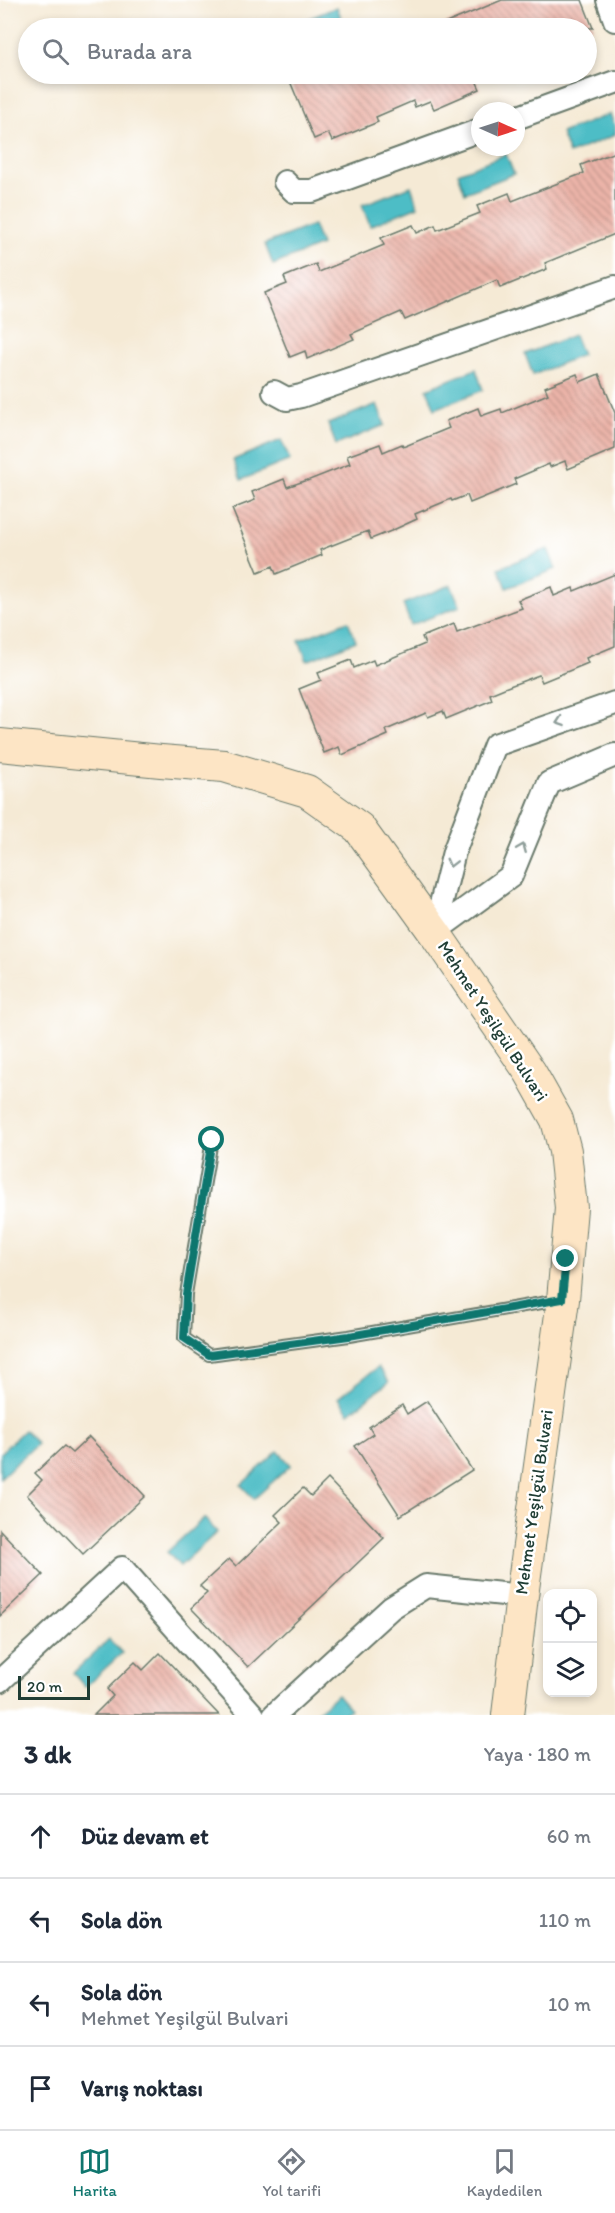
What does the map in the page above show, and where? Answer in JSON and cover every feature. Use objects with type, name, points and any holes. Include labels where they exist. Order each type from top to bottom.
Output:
[{"type":"main road","name":"Mehmet Yeşilgül Bulvari","points":[[0,745],[224,766],[307,791],[359,828],[530,1072],[557,1120],[566,1151],[571,1208],[562,1299],[508,1715]]},
{"type":"street","points":[[608,0],[615,20]]},
{"type":"street","points":[[525,115],[615,82]]},
{"type":"street","points":[[285,182],[294,191],[312,191],[471,133]]},
{"type":"street","points":[[274,392],[287,399],[301,396],[615,287]]},
{"type":"street","points":[[434,932],[453,852],[495,745],[615,703]]},
{"type":"street","points":[[434,932],[511,876],[549,783],[615,754]]},
{"type":"street","points":[[0,1681],[122,1568],[253,1715]]},
{"type":"street","points":[[274,1715],[391,1608],[426,1586],[522,1596]]},
{"type":"lane","points":[[212,1140],[186,1294],[184,1338],[209,1355],[349,1336],[562,1299]]},
{"type":"water","points":[[337,7],[341,18],[310,18]]},
{"type":"water","points":[[610,114],[615,126],[615,135],[569,154],[561,133]]},
{"type":"water","points":[[501,156],[507,156],[514,174],[465,193],[458,173]]},
{"type":"water","points":[[411,186],[418,206],[370,226],[362,205]]},
{"type":"water","points":[[313,225],[321,245],[273,265],[265,244]]},
{"type":"water","points":[[574,335],[582,355],[533,375],[525,354]]},
{"type":"water","points":[[476,369],[483,390],[435,409],[427,389]]},
{"type":"water","points":[[377,404],[385,425],[336,445],[328,424]]},
{"type":"water","points":[[281,440],[290,460],[241,480],[233,460]]},
{"type":"water","points":[[548,549],[556,569],[507,588],[499,568]]},
{"type":"water","points":[[451,585],[460,606],[411,625],[403,604]]},
{"type":"water","points":[[348,621],[356,641],[307,661],[299,640]]},
{"type":"water","points":[[378,1367],[389,1382],[349,1413],[338,1398]]},
{"type":"water","points":[[24,1430],[37,1444],[0,1478],[0,1453]]},
{"type":"water","points":[[278,1451],[291,1465],[254,1499],[241,1485]]},
{"type":"water","points":[[204,1518],[217,1532],[180,1566],[167,1552]]},
{"type":"water","points":[[109,1639],[122,1653],[85,1687],[73,1673]]},
{"type":"water","points":[[337,1694],[350,1709],[343,1715],[314,1715]]},
{"type":"building","points":[[502,0],[582,0],[589,18],[458,18]]},
{"type":"building","points":[[291,84],[478,84],[480,89],[434,109],[430,101],[415,107],[413,101],[376,117],[378,122],[332,141],[328,133],[314,139]]},
{"type":"building","points":[[615,152],[615,234],[545,263],[547,269],[500,288],[497,280],[405,320],[401,312],[351,334],[354,339],[307,359],[305,351],[290,357],[264,293],[287,284],[284,277],[316,264],[319,272],[384,245],[381,238],[413,225],[417,233],[435,225],[437,230],[480,213],[477,206],[509,193],[512,201],[584,173],[581,165]]},
{"type":"building","points":[[577,374],[580,382],[599,374],[615,413],[615,449],[568,469],[565,461],[550,467],[549,464],[514,479],[516,484],[470,503],[467,495],[452,501],[451,499],[415,514],[417,519],[391,531],[371,539],[368,531],[320,550],[322,555],[276,574],[273,566],[258,572],[232,509],[255,500],[252,492],[284,479],[287,487],[307,481],[350,464],[347,456],[380,444],[383,452],[402,444],[403,447],[449,428],[446,421],[478,408],[481,416],[501,409],[502,413],[548,394],[545,387]]},
{"type":"building","points":[[615,574],[615,646],[586,658],[588,663],[542,682],[539,675],[507,687],[490,694],[492,700],[446,719],[443,711],[428,717],[426,713],[386,730],[388,735],[342,755],[339,747],[324,753],[299,689],[321,680],[318,673],[351,660],[354,668],[373,660],[375,665],[425,644],[422,637],[454,624],[457,632],[522,608],[518,600],[551,587],[554,596],[573,588],[574,591]]},
{"type":"building","points":[[427,1401],[472,1470],[400,1516],[355,1446],[373,1434],[369,1427],[402,1405],[407,1414]]},
{"type":"building","points":[[89,1437],[145,1496],[83,1554],[27,1495],[42,1480],[35,1473],[64,1446],[72,1453]]},
{"type":"building","points":[[328,1479],[384,1538],[248,1667],[191,1608],[207,1593],[200,1586],[229,1559],[236,1566],[282,1522],[275,1515],[303,1488],[311,1496]]},
{"type":"building","points":[[0,1530],[43,1575],[0,1616]]},
{"type":"building","points":[[160,1653],[219,1715],[94,1715],[113,1696],[107,1689],[135,1662],[143,1670]]},
{"type":"route","points":[[212,1140],[186,1294],[184,1338],[209,1355],[349,1336],[562,1299],[566,1259]]}]
